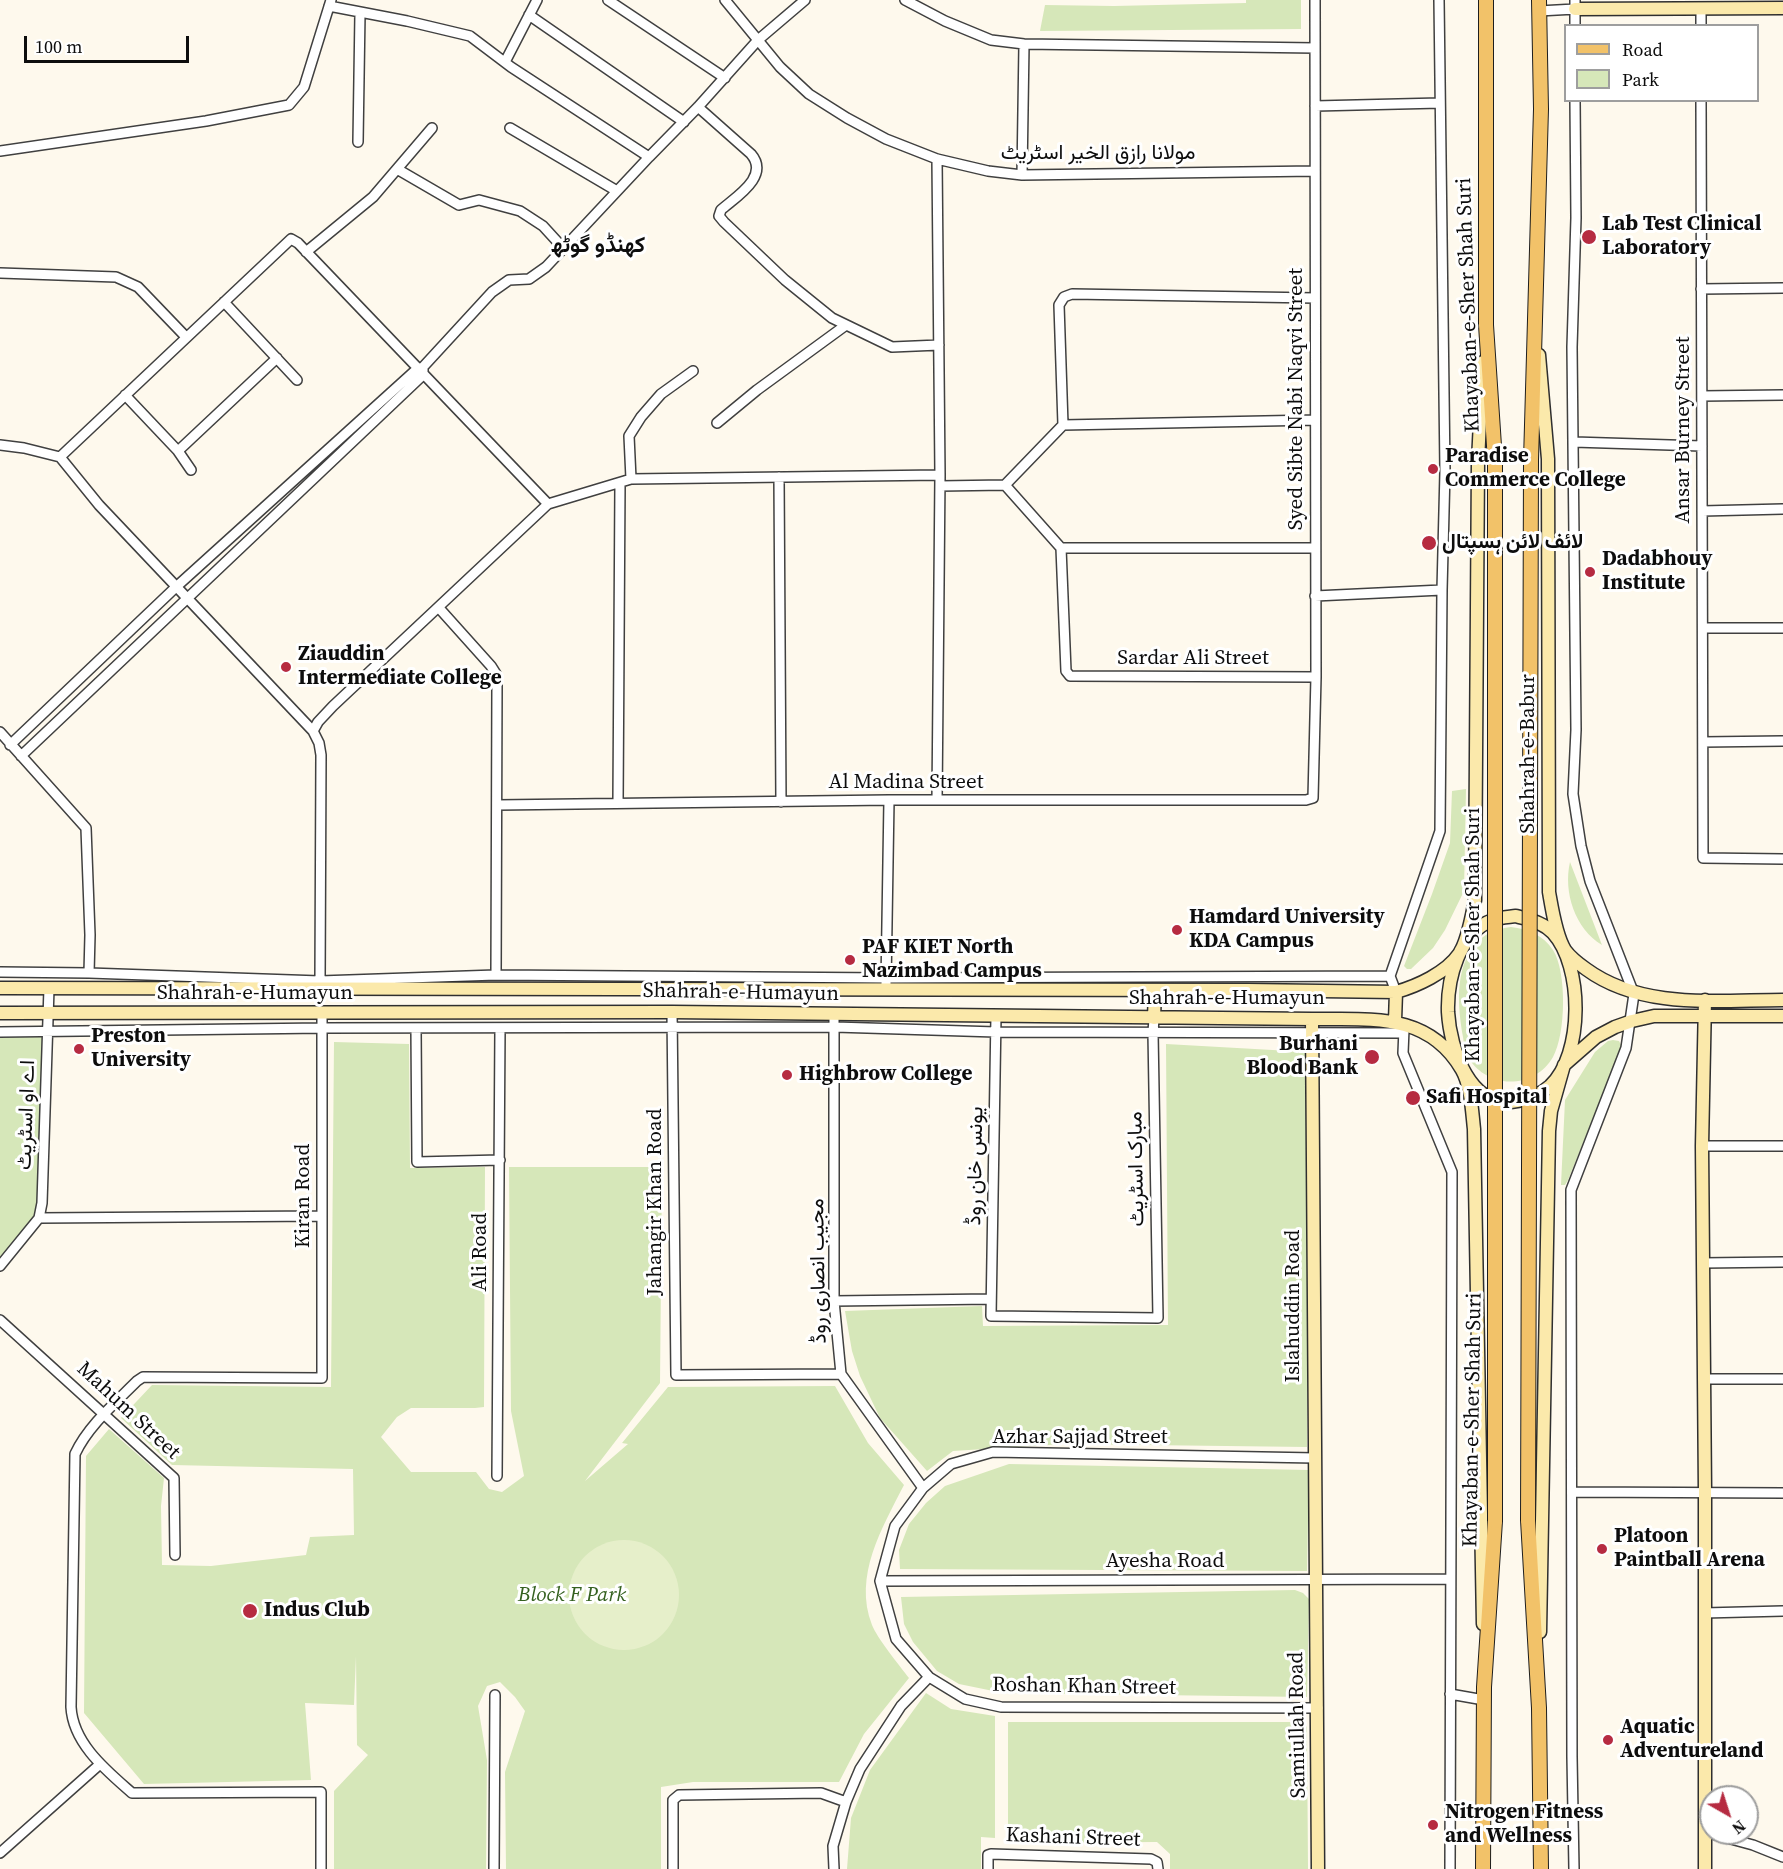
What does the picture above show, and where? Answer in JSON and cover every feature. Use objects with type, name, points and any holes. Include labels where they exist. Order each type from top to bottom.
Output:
[{"type":"main road","name":"Khayaban-e-Sher Shah Suri","points":[[1483,1869],[1484,1693],[1495,1521],[1495,461],[1486,325],[1486,0]]},
{"type":"main road","points":[[1575,5],[1655,4],[1701,9],[1783,8]]},
{"type":"main road","points":[[1539,5],[1541,110],[1531,460],[1528,1520],[1539,1708]]},
{"type":"main road","name":"Shahrah-e-Babur","points":[[1536,324],[1548,459],[1550,892],[1554,918],[1565,950]]},
{"type":"main road","points":[[1484,1693],[1474,1129],[1469,1094],[1453,1043],[1448,1012],[1451,979],[1470,925],[1475,900],[1478,461],[1486,325]]},
{"type":"main road","points":[[1459,954],[1475,930],[1494,920],[1516,916],[1537,922],[1552,932],[1565,950],[1598,978],[1634,994],[1654,998],[1783,1000]]},
{"type":"main road","points":[[1541,1869],[1539,1708],[1548,1131],[1551,1111],[1572,1039],[1576,1009],[1574,978],[1565,950]]},
{"type":"main road","name":"Shahrah-e-Humayun","points":[[0,988],[886,984],[1396,992],[1431,979],[1459,954]]},
{"type":"main road","points":[[1154,1018],[1155,990]]},
{"type":"main road","points":[[1396,992],[1401,1026]]},
{"type":"main road","points":[[1705,1000],[1702,1146],[1705,1785]]},
{"type":"main road","name":"Shahrah-e-Humayun","points":[[0,1014],[672,1012],[834,1021],[996,1016],[1154,1018],[1312,1025],[1401,1026],[1419,1029],[1435,1040],[1463,1071]]},
{"type":"main road","points":[[1463,1071],[1475,1087],[1490,1098],[1510,1103],[1533,1098],[1551,1085],[1564,1065],[1596,1037],[1632,1021],[1654,1016],[1783,1016]]},
{"type":"main road","name":"Islahuddin Road","points":[[1312,1025],[1315,1580]]},
{"type":"main road","name":"Samiullah Road","points":[[1315,1580],[1318,1869]]},
{"type":"main road","points":[[1704,1869],[1705,1845]]},
{"type":"street","points":[[505,62],[537,0]]},
{"type":"street","points":[[608,0],[725,78]]},
{"type":"street","name":"مولانا رازق الخیر اسٹریٹ","points":[[725,0],[780,67],[809,94],[886,139],[938,159],[988,171],[1022,175],[1315,171]]},
{"type":"street","points":[[21,756],[188,598],[421,370],[492,292],[509,280],[529,279],[546,267],[684,122],[758,40],[805,0]]},
{"type":"street","points":[[905,0],[945,21],[991,40],[1023,44],[1315,48]]},
{"type":"street","name":"Syed Sibte Nabi Naqvi Street","points":[[1313,798],[1316,677],[1316,0]]},
{"type":"street","points":[[1396,992],[1390,976],[1440,831],[1445,471],[1439,0]]},
{"type":"street","points":[[0,151],[206,121],[289,105],[304,87],[330,3],[360,13],[470,36],[505,62],[649,157]]},
{"type":"street","points":[[1539,5],[1575,5],[1575,24]]},
{"type":"street","points":[[1701,9],[1701,24]]},
{"type":"street","points":[[358,142],[360,13]]},
{"type":"street","points":[[529,15],[684,122]]},
{"type":"street","points":[[1022,175],[1023,44]]},
{"type":"street","points":[[1315,106],[1440,102]]},
{"type":"street","points":[[1574,1869],[1571,1190],[1626,1048],[1632,1021],[1634,994],[1590,881],[1581,846],[1573,794],[1576,730],[1572,347],[1576,218],[1575,102]]},
{"type":"street","name":"Ansar Burney Street","points":[[1701,102],[1703,858],[1783,859]]},
{"type":"street","points":[[698,107],[751,153],[758,166],[752,184],[721,210],[719,216],[785,280],[832,318],[892,347],[939,345]]},
{"type":"street","points":[[306,252],[373,197],[432,128]]},
{"type":"street","points":[[510,128],[617,191]]},
{"type":"street","points":[[937,800],[940,486],[938,159]]},
{"type":"street","points":[[397,169],[459,205],[479,200],[520,211],[543,226],[564,249]]},
{"type":"street","points":[[60,457],[291,239],[298,243],[548,504]]},
{"type":"street","points":[[0,273],[116,277],[138,287],[186,337]]},
{"type":"street","points":[[1701,289],[1783,288]]},
{"type":"street","points":[[940,486],[1005,485],[1062,424],[1059,305],[1064,297],[1072,294],[1315,298]]},
{"type":"street","points":[[224,302],[297,380]]},
{"type":"street","points":[[717,423],[757,390],[846,325]]},
{"type":"street","points":[[178,451],[277,358]]},
{"type":"street","points":[[10,745],[176,587],[421,370]]},
{"type":"street","points":[[631,479],[629,436],[641,417],[661,394],[693,371]]},
{"type":"street","points":[[125,395],[178,451],[191,470]]},
{"type":"street","points":[[1702,396],[1783,395]]},
{"type":"street","points":[[1062,424],[1315,420]]},
{"type":"street","points":[[1574,442],[1702,447]]},
{"type":"street","points":[[0,445],[60,457],[99,505],[313,731],[319,743],[321,756],[320,981]]},
{"type":"street","points":[[313,731],[333,706],[548,504],[631,479],[940,475]]},
{"type":"street","points":[[779,477],[781,802]]},
{"type":"street","points":[[618,803],[620,483]]},
{"type":"street","points":[[1005,485],[1061,548],[1315,548]]},
{"type":"street","points":[[1702,510],[1783,509]]},
{"type":"street","name":"Sardar Ali Street","points":[[1061,548],[1066,671],[1070,676],[1316,677]]},
{"type":"street","points":[[1315,596],[1442,590]]},
{"type":"street","points":[[439,608],[496,674],[498,805],[496,975]]},
{"type":"street","points":[[1703,628],[1783,628]]},
{"type":"street","points":[[0,732],[86,828],[89,973]]},
{"type":"street","points":[[1703,742],[1783,741]]},
{"type":"street","name":"Al Madina Street","points":[[498,805],[889,800],[1306,800],[1313,798]]},
{"type":"street","points":[[886,984],[889,800]]},
{"type":"street","points":[[0,972],[320,981],[496,975],[886,984],[1390,976]]},
{"type":"street","name":"اے او اسٹریٹ","points":[[39,1218],[42,1203],[49,988]]},
{"type":"street","name":"Jahangir Khan Road","points":[[672,1012],[675,1375],[841,1374]]},
{"type":"street","name":"Kiran Road","points":[[105,1413],[137,1381],[144,1377],[322,1378],[322,1014]]},
{"type":"street","name":"یونس خان روڈ","points":[[990,1316],[996,1016]]},
{"type":"street","name":"مبارک اسٹریٹ","points":[[990,1316],[1158,1318],[1152,1033],[1154,1018]]},
{"type":"street","points":[[0,1032],[323,1028],[673,1029],[834,1021],[996,1032],[1152,1033],[1312,1025]]},
{"type":"street","name":"مجیب انصاری روڈ","points":[[834,1021],[834,1301],[841,1374]]},
{"type":"street","points":[[1401,1026],[1403,1053],[1452,1172],[1449,1580],[1450,1869]]},
{"type":"street","name":"Ali Road","points":[[497,1476],[500,1028]]},
{"type":"street","points":[[416,1029],[417,1162],[500,1160]]},
{"type":"street","points":[[1702,1146],[1783,1146]]},
{"type":"street","points":[[0,1266],[39,1218],[322,1216]]},
{"type":"street","points":[[1702,1263],[1783,1262]]},
{"type":"street","points":[[834,1301],[991,1299]]},
{"type":"street","name":"Mahum Street","points":[[0,1320],[174,1478],[175,1555]]},
{"type":"street","points":[[841,1374],[923,1488]]},
{"type":"street","points":[[1703,1379],[1783,1379]]},
{"type":"street","points":[[105,1413],[75,1454],[71,1707],[75,1728],[99,1765],[132,1793],[321,1792],[321,1869]]},
{"type":"street","name":"Azhar Sajjad Street","points":[[880,1581],[895,1526],[923,1488],[951,1464],[993,1452],[1315,1458]]},
{"type":"street","points":[[1572,1492],[1783,1493]]},
{"type":"street","name":"Ayesha Road","points":[[880,1581],[1449,1580]]},
{"type":"street","name":"Roshan Khan Street","points":[[880,1581],[897,1639],[929,1677],[965,1699],[1001,1707],[1318,1708]]},
{"type":"street","points":[[1704,1613],[1783,1611]]},
{"type":"street","points":[[834,1869],[833,1846],[846,1802],[860,1769],[901,1706],[929,1677]]},
{"type":"street","points":[[1450,1695],[1484,1693]]},
{"type":"street","points":[[494,1869],[495,1695]]},
{"type":"street","points":[[0,1853],[99,1765]]},
{"type":"street","points":[[673,1869],[673,1800],[679,1795],[821,1793],[846,1802]]},
{"type":"street","points":[[1753,1845],[1783,1857]]},
{"type":"street","name":"Kashani Street","points":[[988,1869],[988,1855],[1140,1858],[1151,1859],[1157,1865]]},
{"type":"green space","points":[[1246,0],[1301,0],[1301,29],[1040,31],[1045,5],[1246,3]]},
{"type":"green space","points":[[1466,789],[1464,891],[1445,930],[1433,948],[1411,969],[1407,969],[1404,966],[1450,843],[1452,791]]},
{"type":"green space","points":[[1570,862],[1602,945],[1585,930],[1573,909],[1568,885]]},
{"type":"green space","points":[[1511,927],[1535,934],[1545,940],[1553,950],[1561,973],[1563,1003],[1557,1047],[1549,1063],[1531,1077],[1510,1082],[1497,1080],[1487,1075],[1477,1068],[1466,1053],[1459,990],[1464,966],[1475,945],[1491,932]]},
{"type":"green space","points":[[0,1032],[49,1033],[39,1218],[0,1264]]},
{"type":"green space","points":[[1608,1041],[1619,1041],[1622,1047],[1568,1180],[1565,1185],[1561,1185],[1565,1100],[1595,1052]]},
{"type":"green space","name":"Block F Park","points":[[334,1042],[409,1044],[410,1168],[485,1167],[484,1407],[411,1408],[397,1417],[381,1437],[411,1472],[476,1472],[489,1489],[502,1492],[524,1476],[511,1411],[509,1167],[662,1167],[660,1383],[585,1481],[628,1444],[622,1443],[668,1387],[835,1386],[868,1443],[904,1485],[879,1535],[868,1571],[866,1588],[867,1607],[872,1625],[909,1678],[864,1734],[839,1782],[693,1782],[661,1787],[661,1869],[506,1869],[505,1772],[525,1711],[500,1682],[487,1686],[478,1706],[487,1760],[486,1869],[334,1869],[334,1791],[368,1755],[357,1745],[356,1656],[354,1705],[305,1703],[311,1780],[144,1784],[84,1713],[86,1456],[109,1429],[164,1478],[161,1506],[162,1565],[211,1566],[306,1555],[310,1537],[354,1535],[353,1469],[172,1465],[121,1418],[152,1385],[331,1387]]},
{"type":"green space","points":[[1166,1044],[1308,1052],[1307,1447],[1064,1444],[953,1451],[927,1471],[880,1418],[860,1376],[852,1351],[845,1311],[982,1306],[983,1326],[1168,1325]]},
{"type":"green space","points":[[1009,1464],[1309,1470],[1307,1571],[900,1569],[899,1550],[909,1524],[926,1503],[945,1486]]},
{"type":"green space","name":"Block F Park","points":[[624,1540],[645,1544],[663,1556],[675,1574],[679,1595],[675,1616],[663,1634],[645,1646],[624,1650],[603,1646],[585,1634],[573,1616],[569,1595],[573,1574],[585,1556],[603,1544]]},
{"type":"green space","points":[[1295,1590],[1303,1593],[1309,1599],[1307,1697],[1003,1693],[959,1684],[937,1671],[913,1642],[904,1624],[901,1597]]},
{"type":"green space","points":[[926,1693],[951,1709],[995,1716],[995,1838],[981,1837],[981,1869],[847,1869],[851,1818],[870,1770]]},
{"type":"green space","points":[[1008,1722],[1301,1722],[1307,1727],[1308,1869],[1170,1869],[1170,1854],[1157,1842],[1008,1843]]},
{"type":"place","name":"Lab Test Clinical Laboratory","points":[[1589,237]]},
{"type":"place","name":"Paradise Commerce College","points":[[1433,469]]},
{"type":"place","name":"لائف لائن ہسپتال","points":[[1429,543]]},
{"type":"place","name":"Dadabhouy Institute","points":[[1590,572]]},
{"type":"place","name":"Ziauddin Intermediate College","points":[[286,667]]},
{"type":"place","name":"Hamdard University KDA Campus","points":[[1177,930]]},
{"type":"place","name":"PAF KIET North Nazimbad Campus","points":[[850,960]]},
{"type":"place","name":"Preston University","points":[[79,1049]]},
{"type":"place","name":"Burhani Blood Bank","points":[[1372,1057]]},
{"type":"place","name":"Highbrow College","points":[[787,1075]]},
{"type":"place","name":"Safi Hospital","points":[[1413,1098]]},
{"type":"place","name":"Platoon Paintball Arena","points":[[1602,1549]]},
{"type":"place","name":"Indus Club","points":[[250,1611]]},
{"type":"place","name":"Aquatic Adventureland","points":[[1608,1740]]},
{"type":"place","name":"Nitrogen Fitness and Wellness","points":[[1433,1825]]},
{"type":"district","name":"کھنڈو گوٹھ","points":[[598,246]]}]
